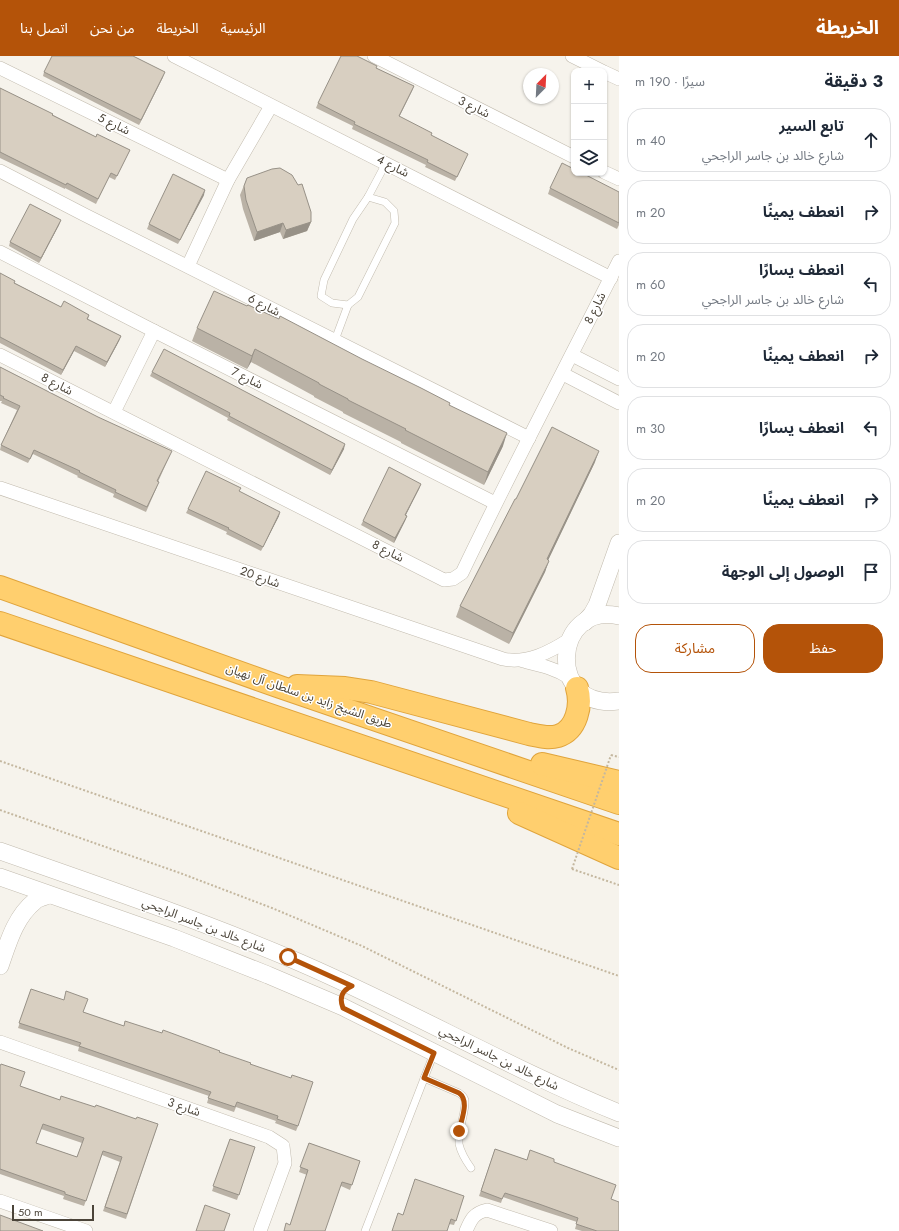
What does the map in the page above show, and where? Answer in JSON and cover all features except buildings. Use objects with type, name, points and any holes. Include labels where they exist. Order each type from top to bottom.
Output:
[{"type":"highway","name":"طريق الشيخ زايد بن سلطان آل نهيان","points":[[0,587],[280,687],[619,803]]},
{"type":"highway","points":[[0,623],[619,834]]},
{"type":"highway","points":[[280,687],[327,686],[359,690],[407,701],[529,734],[548,737],[563,734],[567,731],[574,720],[580,706],[580,697],[574,683]]},
{"type":"highway","points":[[441,743],[619,782]]},
{"type":"highway","points":[[432,771],[538,822],[619,858]]},
{"type":"street","name":"شارع 4","points":[[174,56],[611,278]]},
{"type":"street","name":"شارع 3","points":[[374,56],[571,155]]},
{"type":"street","points":[[572,56],[597,68]]},
{"type":"street","name":"شارع 5","points":[[0,68],[228,180]]},
{"type":"street","points":[[607,73],[619,79]]},
{"type":"street","points":[[188,266],[228,180],[271,106]]},
{"type":"street","name":"شارع 6","points":[[0,171],[529,438]]},
{"type":"street","points":[[607,173],[619,179]]},
{"type":"street","name":"شارع 7","points":[[0,252],[154,332],[495,503]]},
{"type":"street","name":"شارع 8","points":[[0,355],[444,580],[453,579],[462,573],[495,503],[563,374],[619,261]]},
{"type":"street","points":[[114,412],[154,332]]},
{"type":"street","points":[[572,356],[619,379]]},
{"type":"street","points":[[563,374],[619,403]]},
{"type":"street","name":"شارع 20","points":[[0,488],[479,652],[503,659],[521,660],[549,667],[560,671],[574,683]]},
{"type":"street","points":[[619,544],[597,605],[592,614],[574,632],[570,639],[566,661],[574,683],[590,697],[604,702],[619,701]]},
{"type":"street","points":[[585,622],[599,616],[619,616]]},
{"type":"street","name":"شارع 20","points":[[521,660],[545,653],[570,639]]},
{"type":"street","name":"شارع خالد بن جاسر الراجحي","points":[[0,851],[182,915],[288,957],[352,986],[586,1100],[619,1113]]},
{"type":"street","name":"شارع خالد بن جاسر الراجحي","points":[[0,877],[174,938],[268,975],[343,1008],[557,1114],[619,1138]]},
{"type":"street","points":[[0,966],[4,939],[13,930],[26,909],[36,900],[49,895]]},
{"type":"street","points":[[268,975],[281,976],[288,974],[291,970],[292,964],[288,957]]},
{"type":"street","points":[[343,1008],[340,1002],[341,996],[345,990],[352,986]]},
{"type":"street","name":"شارع 3","points":[[0,1042],[270,1137],[282,1146],[285,1164],[260,1231]]},
{"type":"street","points":[[579,1123],[572,1112],[573,1107],[577,1102],[586,1100]]},
{"type":"street","points":[[0,1201],[86,1231]]},
{"type":"street","points":[[466,1231],[472,1217],[479,1212],[487,1210],[551,1231]]},
{"type":"lane","points":[[348,305],[332,303],[321,296],[324,280],[353,219],[368,197],[386,163]]},
{"type":"lane","points":[[335,340],[348,305],[358,298],[394,223],[394,211],[385,202],[368,197]]},
{"type":"lane","points":[[365,1231],[434,1053]]},
{"type":"lane","points":[[424,1078],[459,1093],[464,1097],[465,1103],[459,1131],[459,1143],[462,1155],[471,1168]]},
{"type":"path","points":[[619,757],[611,754],[572,869],[619,885]]},
{"type":"path","points":[[0,761],[619,976]]},
{"type":"path","points":[[0,810],[180,873],[272,908],[362,946],[568,1048],[619,1070]]},
{"type":"route","points":[[288,957],[352,986],[345,990],[341,996],[340,1002],[343,1008],[434,1053],[424,1078],[459,1093],[464,1097],[465,1103],[459,1131]]}]
